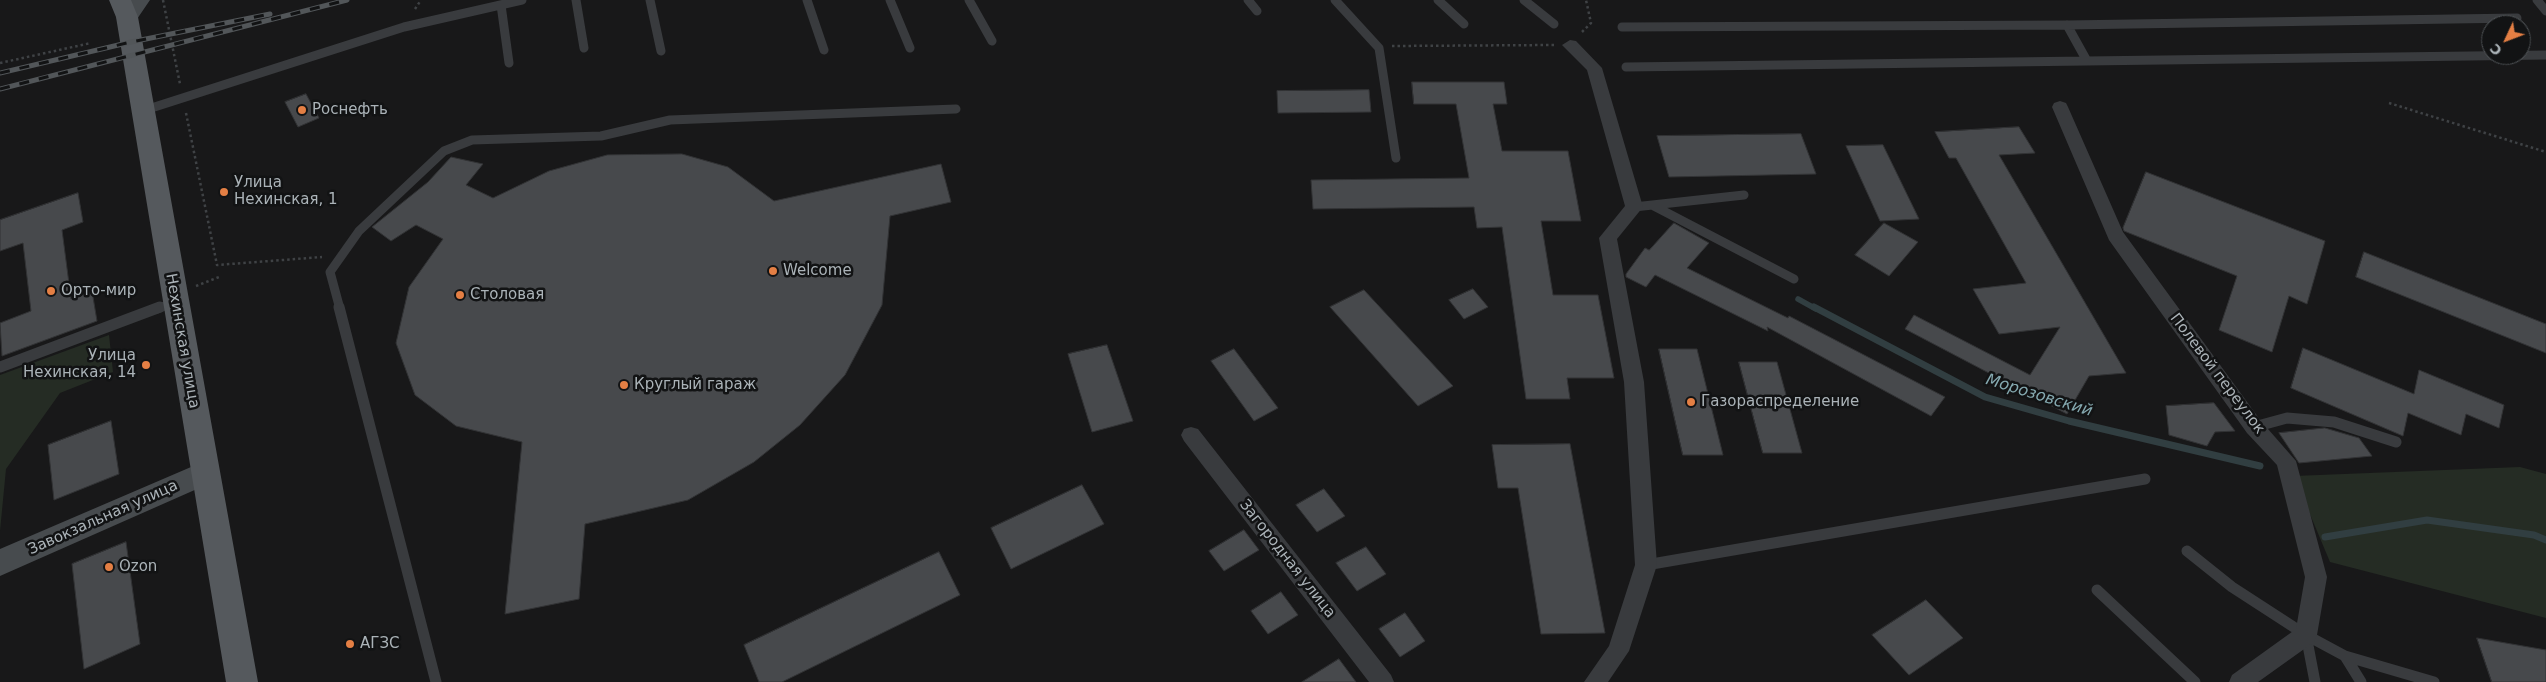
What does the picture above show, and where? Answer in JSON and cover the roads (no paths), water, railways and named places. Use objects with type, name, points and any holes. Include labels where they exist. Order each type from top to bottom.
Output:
[{"type":"main road","name":"Нехинская улица","points":[[129,6],[142,110],[205,474],[235,679]]},
{"type":"street","points":[[1570,45],[1594,68],[1643,206],[1608,238],[1634,382],[1646,566],[1618,651],[1595,682]]},
{"type":"street","name":"Полевой переулок","points":[[2060,107],[2114,235],[2254,427],[2286,460],[2316,577],[2306,636]]},
{"type":"street","name":"Загородная улица","points":[[1191,435],[1383,682]]},
{"type":"street","name":"Завокзальная улица","points":[[0,563],[205,474]]},
{"type":"street","points":[[2240,682],[2306,636]]},
{"type":"lane","points":[[142,110],[404,27],[522,0]]},
{"type":"lane","points":[[576,0],[584,48]]},
{"type":"lane","points":[[650,0],[662,51]]},
{"type":"lane","points":[[806,0],[824,50]]},
{"type":"lane","points":[[890,0],[910,48]]},
{"type":"lane","points":[[970,0],[992,41]]},
{"type":"lane","points":[[1248,0],[1257,11]]},
{"type":"lane","points":[[1335,0],[1378,46],[1396,158]]},
{"type":"lane","points":[[1438,0],[1464,24]]},
{"type":"lane","points":[[1524,0],[1554,24]]},
{"type":"lane","points":[[2538,0],[2546,11]]},
{"type":"lane","points":[[501,5],[509,63]]},
{"type":"lane","points":[[1622,27],[2067,25],[2481,19]]},
{"type":"lane","points":[[2067,25],[2087,61]]},
{"type":"lane","points":[[1626,67],[2546,55]]},
{"type":"lane","points":[[436,682],[382,463],[330,272],[358,231],[444,151],[472,140],[601,136],[670,120],[956,108]]},
{"type":"lane","points":[[1643,206],[1744,195]]},
{"type":"lane","points":[[1643,206],[1794,279]]},
{"type":"lane","points":[[0,366],[176,302]]},
{"type":"lane","points":[[2254,427],[2287,418],[2334,422],[2396,442]]},
{"type":"lane","points":[[1646,566],[2145,479]]},
{"type":"lane","points":[[2187,551],[2232,587],[2306,636],[2345,656],[2434,682]]},
{"type":"lane","points":[[2097,590],[2195,682]]},
{"type":"lane","points":[[2306,636],[2315,682]]},
{"type":"lane","points":[[2345,656],[2361,682]]},
{"type":"waterway","name":"Морозовский","points":[[1798,299],[1816,309]]},
{"type":"waterway","name":"Морозовский","points":[[1814,307],[1985,397],[2069,421],[2260,466]]},
{"type":"waterway","name":"Морозовский","points":[[2325,537],[2427,520],[2534,535],[2546,540]]},
{"type":"railway","points":[[0,89],[347,0]]},
{"type":"railway","points":[[0,73],[131,42],[270,14]]},
{"type":"place","name":"Роснефть","points":[[302,110]]},
{"type":"place","name":"Улица Нехинская, 1","points":[[224,192]]},
{"type":"place","name":"Welcome","points":[[773,271]]},
{"type":"place","name":"Орто-мир","points":[[51,291]]},
{"type":"place","name":"Столовая","points":[[460,295]]},
{"type":"place","name":"Улица Нехинская, 14","points":[[146,365]]},
{"type":"place","name":"Круглый гараж","points":[[624,385]]},
{"type":"place","name":"Газораспределение","points":[[1691,402]]},
{"type":"place","name":"Ozon","points":[[109,567]]},
{"type":"place","name":"АГЗС","points":[[350,644]]}]
